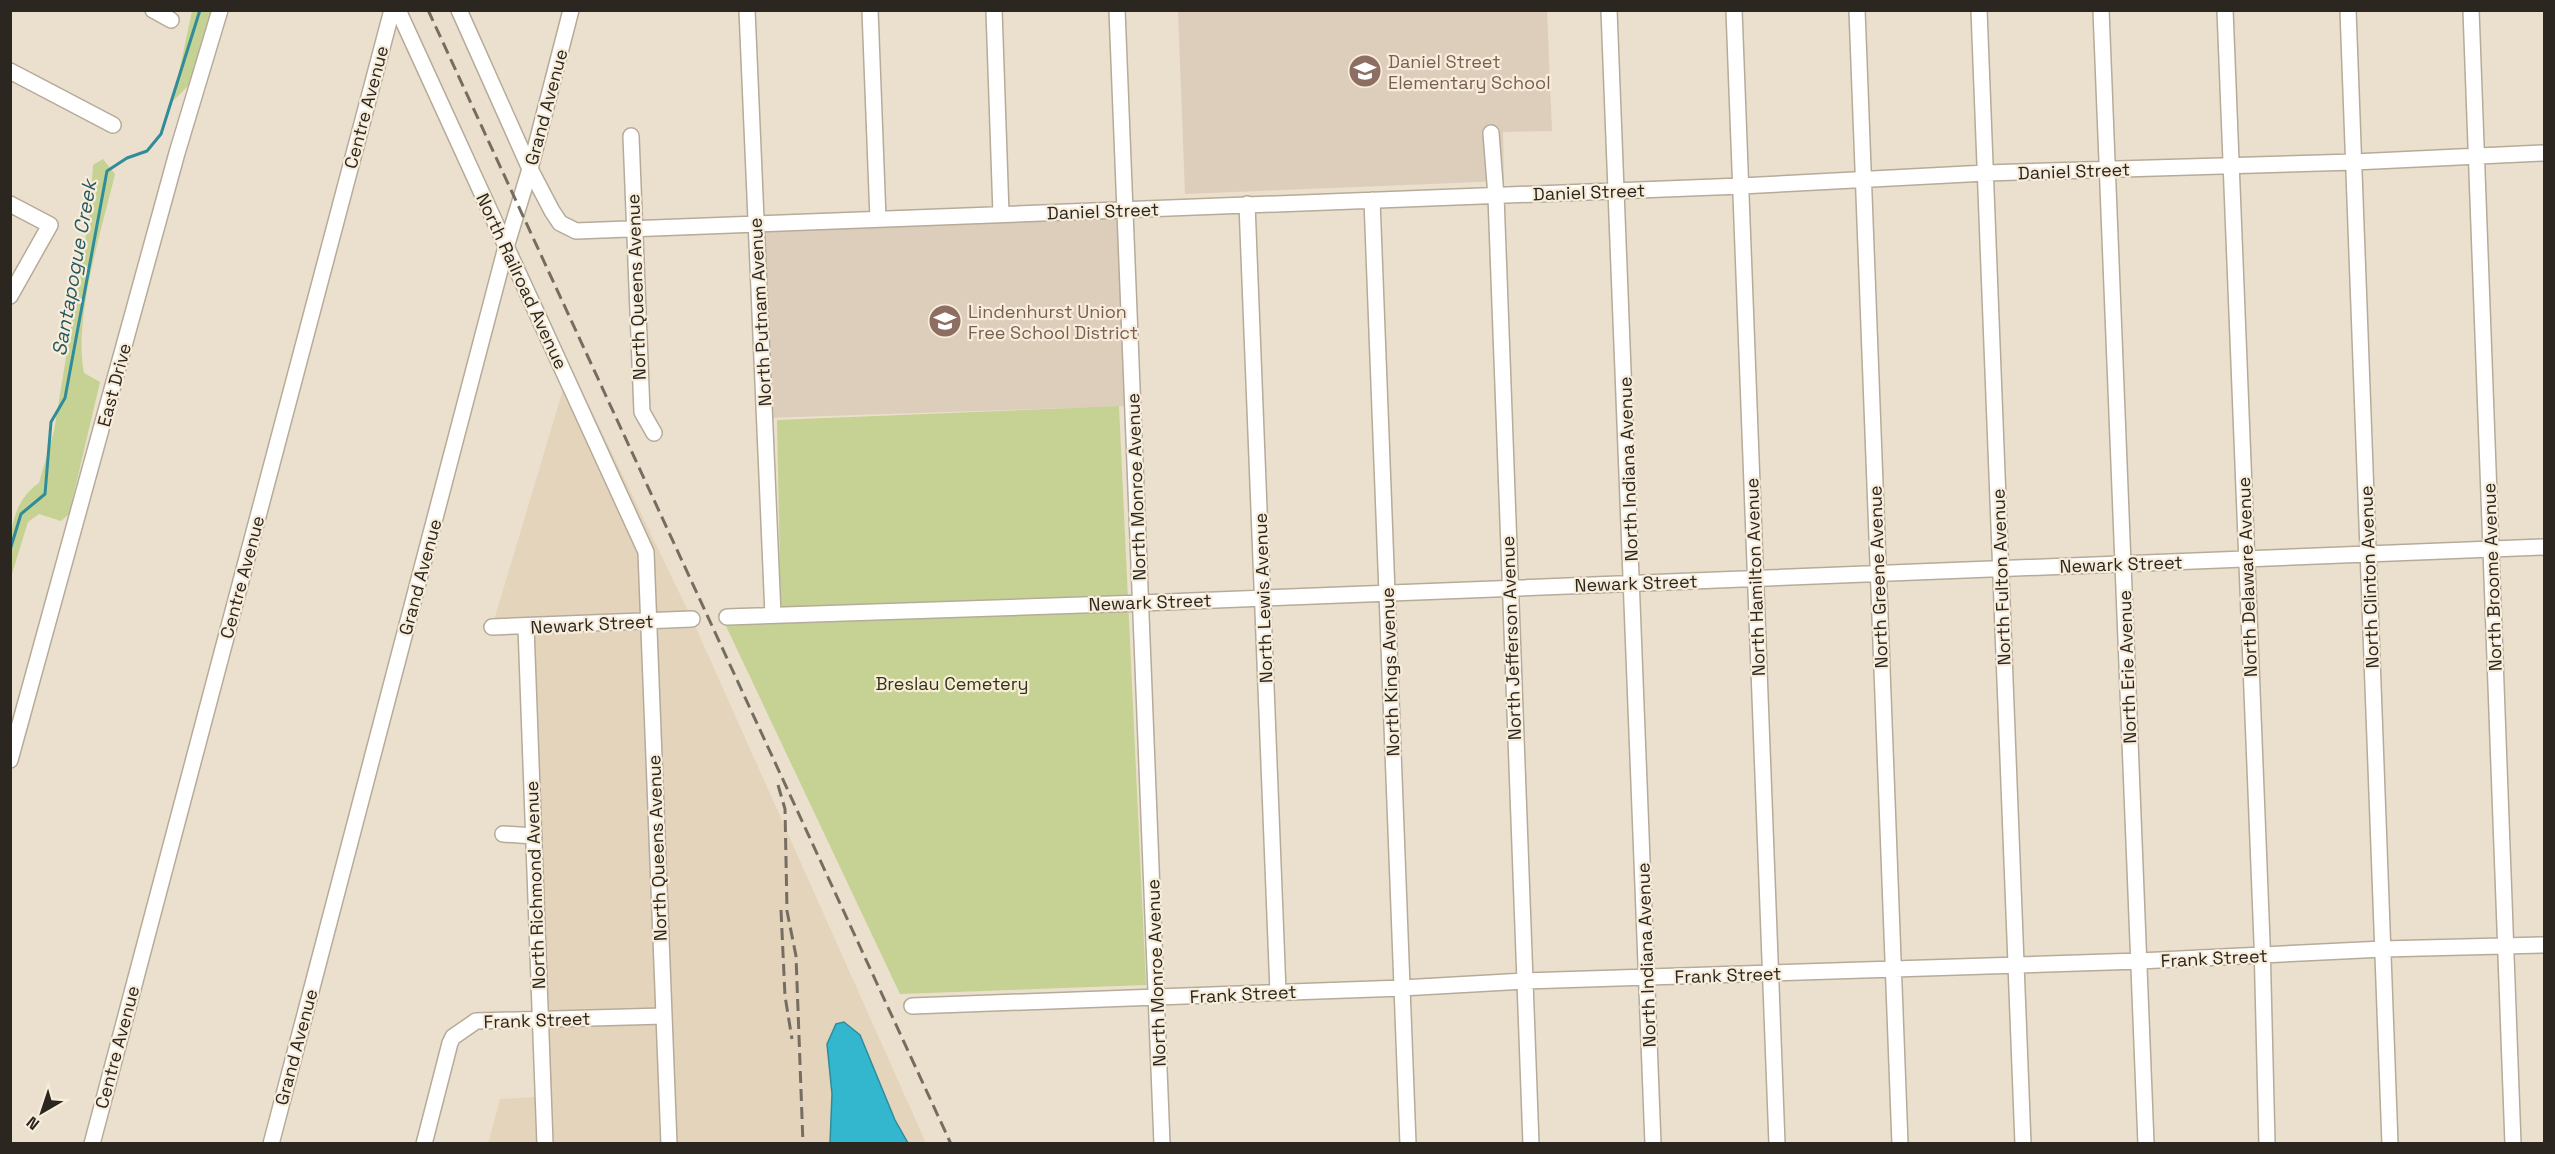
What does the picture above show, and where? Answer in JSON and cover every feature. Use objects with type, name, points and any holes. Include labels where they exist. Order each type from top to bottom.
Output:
[{"type":"street","points":[[153,10],[171,20]]},
{"type":"street","name":"East Drive","points":[[10,760],[174,165],[220,10]]},
{"type":"street","name":"Centre Avenue","points":[[92,1143],[392,10]]},
{"type":"street","name":"North Railroad Avenue","points":[[398,10],[646,552]]},
{"type":"street","points":[[459,10],[530,169]]},
{"type":"street","name":"Grand Avenue","points":[[271,1143],[506,247],[530,169],[571,10]]},
{"type":"street","name":"North Putnam Avenue","points":[[747,10],[773,615]]},
{"type":"street","points":[[870,10],[878,219]]},
{"type":"street","points":[[994,10],[1001,214]]},
{"type":"street","name":"North Monroe Avenue","points":[[1118,10],[1162,1143]]},
{"type":"street","name":"North Indiana Avenue","points":[[1609,10],[1653,1143]]},
{"type":"street","name":"North Hamilton Avenue","points":[[1734,10],[1777,1143]]},
{"type":"street","name":"North Greene Avenue","points":[[1857,10],[1900,1143]]},
{"type":"street","name":"North Fulton Avenue","points":[[1979,10],[2023,1143]]},
{"type":"street","name":"North Erie Avenue","points":[[2101,10],[2146,1143]]},
{"type":"street","name":"North Delaware Avenue","points":[[2225,10],[2262,955],[2267,1143]]},
{"type":"street","name":"North Clinton Avenue","points":[[2348,10],[2390,1143]]},
{"type":"street","name":"North Broome Avenue","points":[[2471,10],[2513,1143]]},
{"type":"street","points":[[10,71],[113,125]]},
{"type":"street","name":"North Jefferson Avenue","points":[[1491,133],[1496,196],[1531,1143]]},
{"type":"street","name":"North Queens Avenue","points":[[631,136],[642,412],[654,433]]},
{"type":"street","name":"Daniel Street","points":[[530,169],[552,212],[564,227],[576,231],[1741,186],[1986,173],[2354,162],[2544,153]]},
{"type":"street","name":"North Kings Avenue","points":[[1372,200],[1408,1143]]},
{"type":"street","points":[[10,204],[50,225],[10,296]]},
{"type":"street","name":"North Lewis Avenue","points":[[1247,204],[1278,992]]},
{"type":"street","name":"Newark Street","points":[[727,617],[1141,603],[2000,567],[2122,566],[2544,547]]},
{"type":"street","name":"North Queens Avenue","points":[[646,552],[669,1143]]},
{"type":"street","name":"Newark Street","points":[[492,627],[692,619]]},
{"type":"street","name":"North Richmond Avenue","points":[[526,627],[545,1143]]},
{"type":"street","points":[[503,834],[534,836]]},
{"type":"street","name":"Frank Street","points":[[912,1006],[1157,998],[1525,981],[2544,945]]},
{"type":"street","name":"Frank Street","points":[[424,1143],[453,1037],[476,1021],[664,1016]]},
{"type":"shaded area","name":"Daniel Street Elementary School","points":[[1178,11],[1547,11],[1552,131],[1503,132],[1504,181],[1185,194]]},
{"type":"shaded area","name":"Lindenhurst Union Free School District","points":[[1125,210],[1133,406],[766,418],[756,225]]},
{"type":"shaded area","points":[[570,366],[692,619],[926,1143],[488,1144],[500,1099],[551,1096],[532,620],[492,627]]},
{"type":"green space","points":[[192,11],[212,11],[190,84],[173,101]]},
{"type":"green space","points":[[103,159],[115,174],[90,274],[82,326],[84,373],[100,382],[69,514],[61,521],[39,514],[28,522],[11,577],[11,538],[16,513],[21,502],[39,483],[54,431],[90,210],[93,165]]},
{"type":"green space","name":"Breslau Cemetery","points":[[1119,406],[1146,985],[900,994],[726,626],[781,622],[777,420]]},
{"type":"water","points":[[844,1022],[860,1035],[895,1120],[908,1143],[830,1143],[832,1094],[827,1044],[836,1024]]},
{"type":"waterway","name":"Santapogue Creek","points":[[10,550],[21,514],[45,494],[51,422],[65,398],[107,171],[127,158],[147,151],[161,134],[200,10]]},
{"type":"railway","points":[[428,10],[951,1144]]},
{"type":"railway","points":[[778,785],[785,809],[787,911],[796,956],[803,1144]]},
{"type":"railway","points":[[781,910],[785,996],[792,1039]]},
{"type":"place","name":"Daniel Street Elementary School","points":[[1365,71]]},
{"type":"place","name":"Lindenhurst Union Free School District","points":[[945,321]]}]
